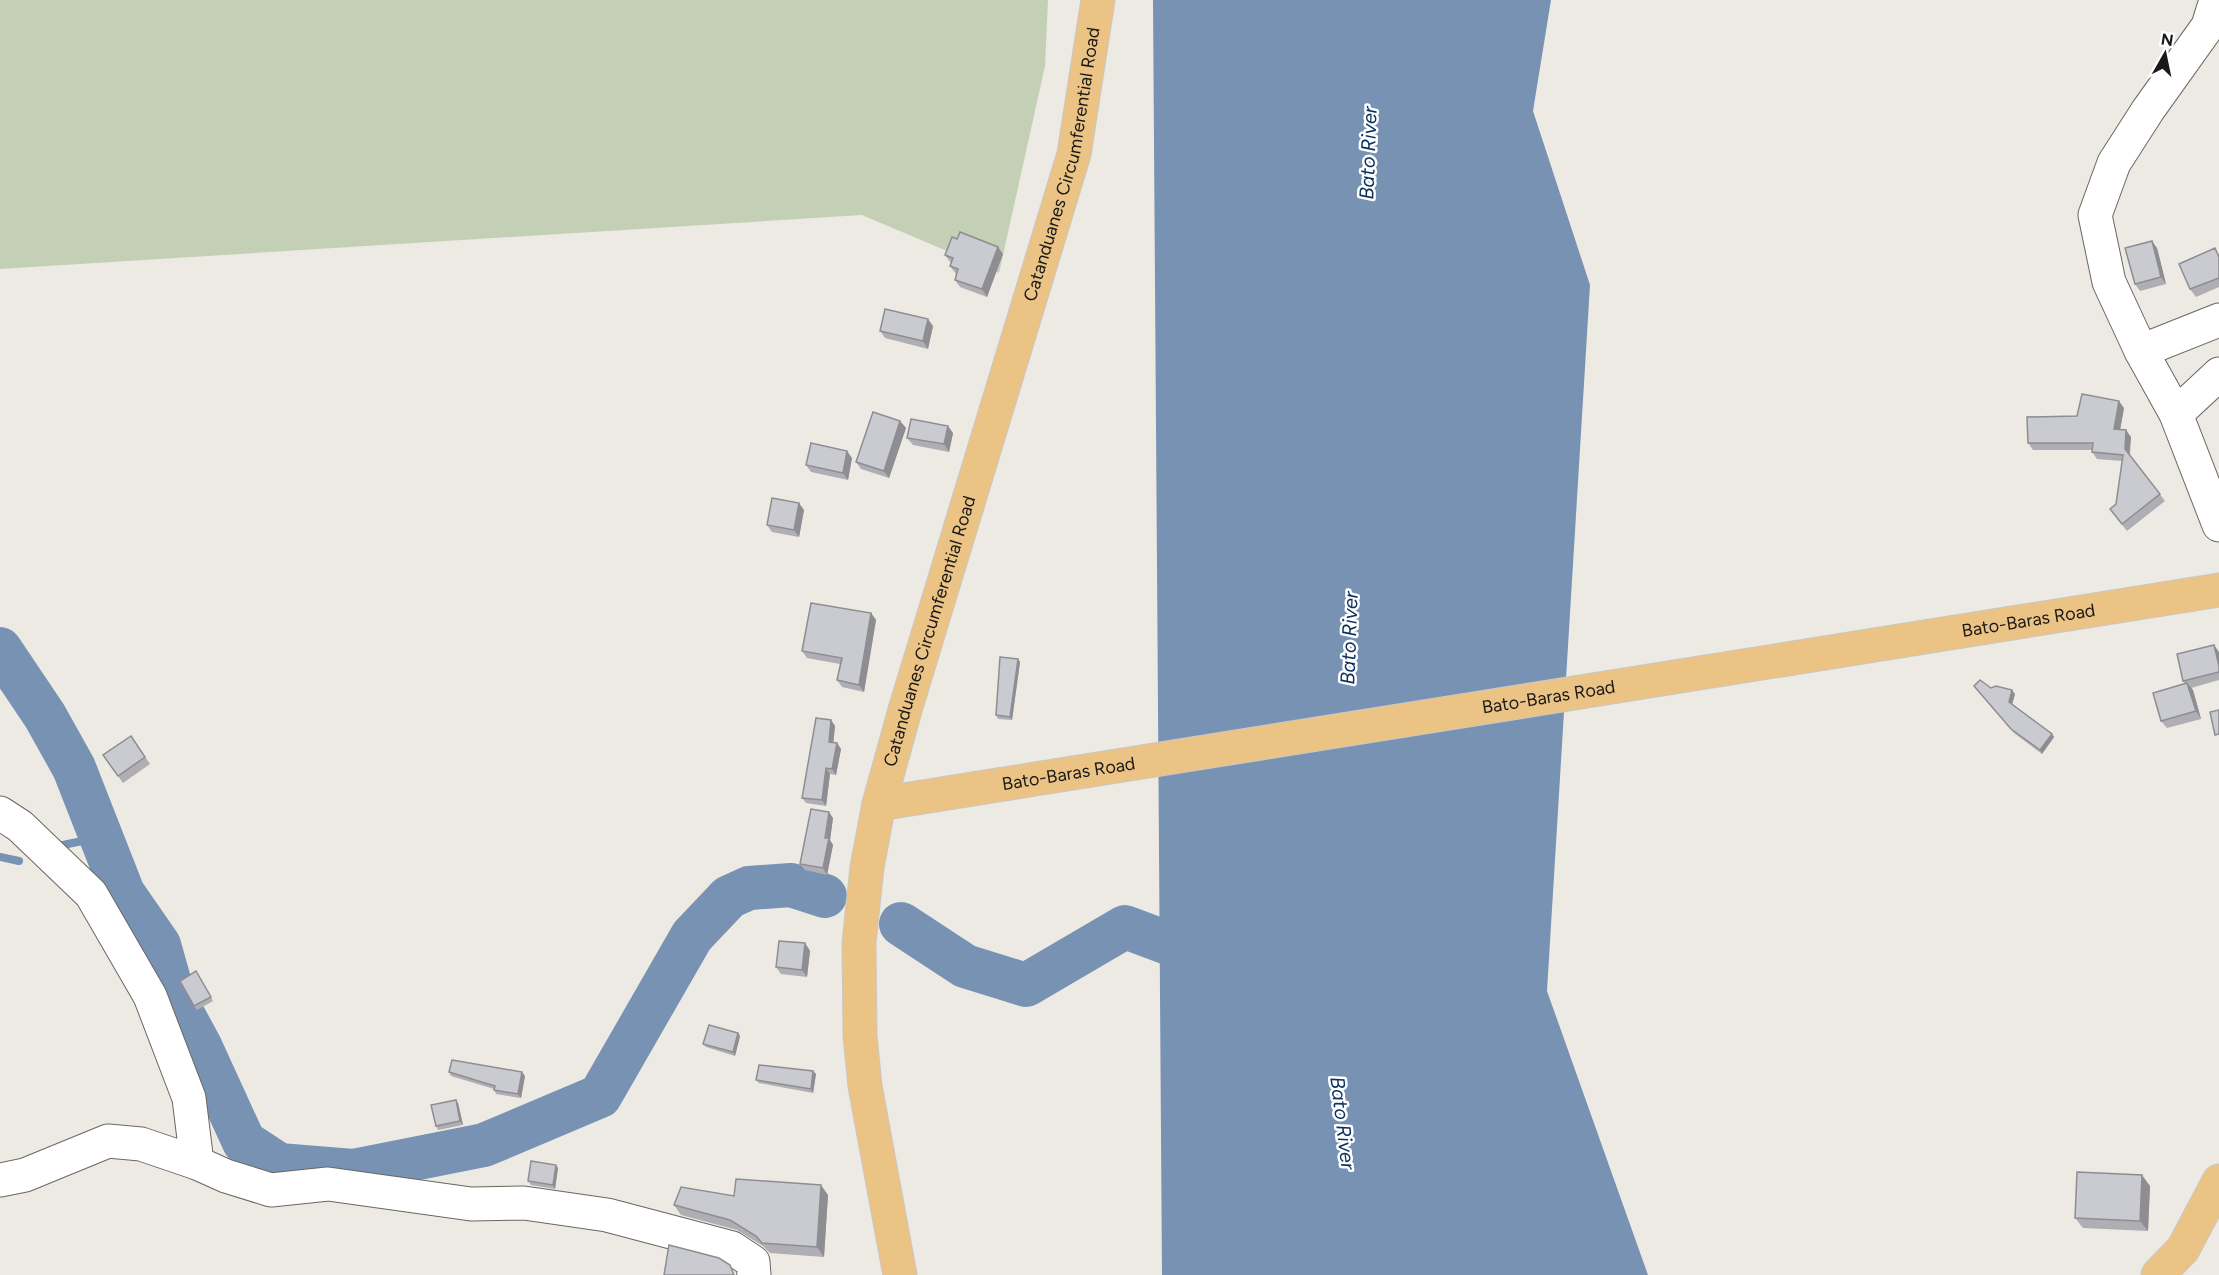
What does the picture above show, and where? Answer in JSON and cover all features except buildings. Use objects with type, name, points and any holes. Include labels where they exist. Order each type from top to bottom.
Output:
[{"type":"main road","name":"Catanduanes Circumferential Road","points":[[900,1275],[865,1086],[860,1036],[859,943],[867,867],[879,804],[905,710],[1074,154],[1098,0]]},
{"type":"main road","name":"Bato-Baras Road","points":[[879,804],[2219,590]]},
{"type":"main road","points":[[2158,1275],[2183,1249],[2219,1182]]},
{"type":"street","points":[[2216,0],[2208,26],[2148,110],[2114,163],[2095,215],[2109,282],[2141,351],[2176,414],[2219,525]]},
{"type":"street","points":[[2141,351],[2219,320]]},
{"type":"street","points":[[2176,414],[2219,374]]},
{"type":"street","points":[[0,813],[20,826],[91,894],[150,996],[189,1098],[197,1162]]},
{"type":"street","points":[[0,1180],[25,1175],[108,1141],[141,1144],[197,1162],[226,1176],[271,1190],[328,1184],[471,1204],[524,1203],[607,1215],[732,1248],[753,1262],[754,1275]]},
{"type":"green space","points":[[0,0],[1048,0],[1045,66],[999,273],[862,215],[0,269]]},
{"type":"water","name":"Bato River","points":[[1153,0],[1551,0],[1533,111],[1590,285],[1547,991],[1648,1275],[1162,1275]]},
{"type":"waterway","points":[[0,649],[45,716],[74,768],[123,893],[159,945],[174,998],[200,1046],[244,1142],[279,1165],[353,1171],[484,1145],[600,1096],[692,936],[729,897],[749,888],[791,885],[825,896]]},
{"type":"waterway","points":[[63,845],[101,837]]},
{"type":"waterway","points":[[0,857],[19,861]]},
{"type":"waterway","points":[[901,924],[965,966],[1026,985],[1125,927],[1216,961]]}]
